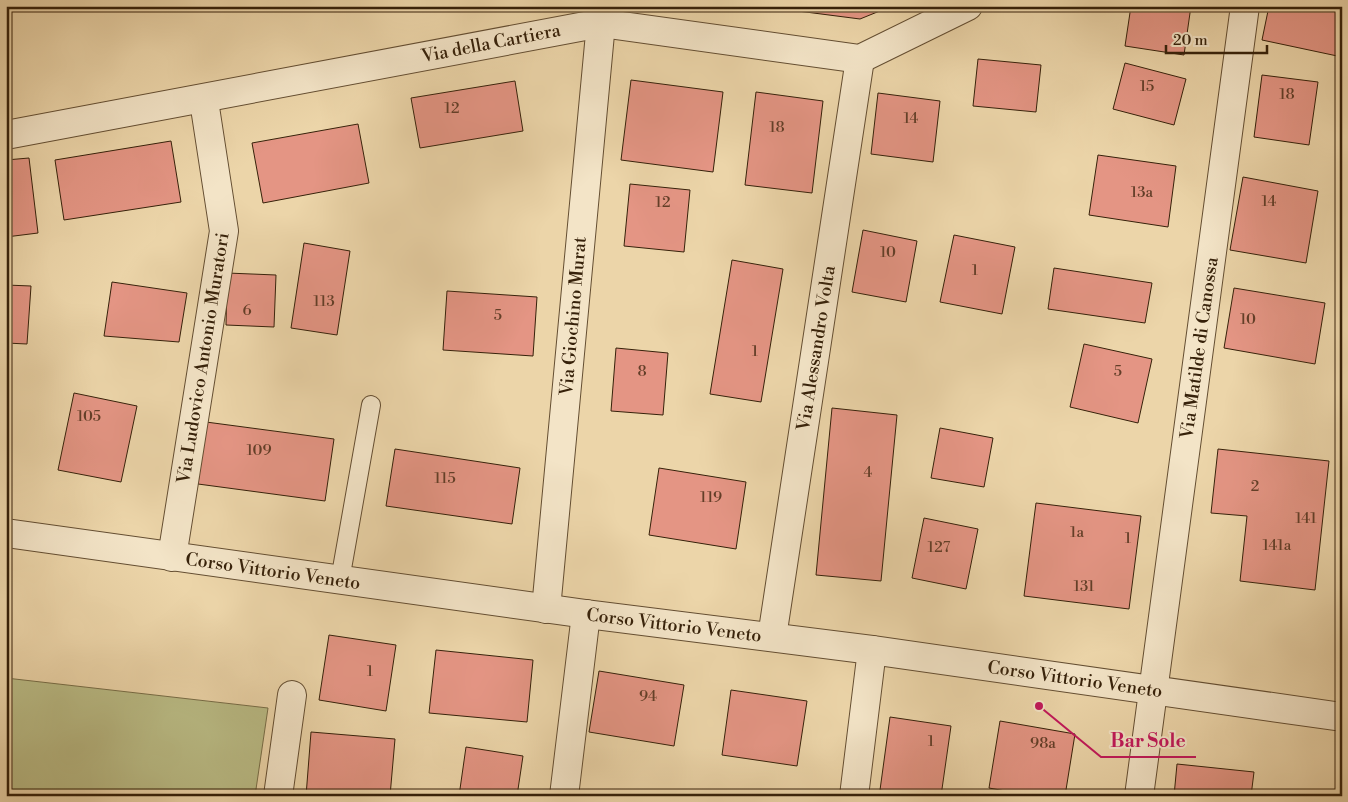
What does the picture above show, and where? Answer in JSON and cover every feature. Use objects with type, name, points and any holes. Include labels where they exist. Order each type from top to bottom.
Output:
[{"type":"street","points":[[860,59],[968,6]]},
{"type":"street","name":"Via Matilde di Canossa","points":[[1139,796],[1245,6]]},
{"type":"street","name":"Via della Cartiera","points":[[6,135],[601,23],[860,59]]},
{"type":"street","name":"Via Giochino Murat","points":[[546,609],[601,23]]},
{"type":"street","name":"Via Alessandro Volta","points":[[772,637],[860,59]]},
{"type":"street","name":"Via Ludovico Antonio Muratori","points":[[172,557],[224,231],[204,101]]},
{"type":"street","name":"Corso Vittorio Veneto","points":[[6,533],[546,609],[872,650],[1342,717]]},
{"type":"street","points":[[564,796],[586,614]]},
{"type":"street","points":[[854,796],[872,650]]},
{"type":"street","points":[[278,796],[292,695]]},
{"type":"lane","points":[[340,580],[371,405]]},
{"type":"green space","points":[[6,678],[268,708],[255,796],[6,796]]},
{"type":"building","points":[[759,6],[892,6],[860,19]]},
{"type":"building","points":[[1131,6],[1191,6],[1184,55],[1125,46]]},
{"type":"building","points":[[1269,6],[1342,6],[1342,57],[1262,40]]},
{"type":"building","points":[[978,59],[1041,65],[1036,112],[973,106]]},
{"type":"building","points":[[1125,63],[1186,79],[1174,125],[1113,109]]},
{"type":"building","points":[[1262,75],[1318,82],[1309,145],[1254,137]]},
{"type":"building","points":[[631,80],[723,92],[713,172],[621,160]]},
{"type":"building","points":[[515,81],[523,131],[420,148],[411,98]]},
{"type":"building","points":[[756,92],[823,101],[812,193],[745,185]]},
{"type":"building","points":[[878,93],[940,101],[933,162],[871,154]]},
{"type":"building","points":[[358,124],[369,183],[263,203],[252,143]]},
{"type":"building","points":[[171,141],[181,202],[64,220],[55,160]]},
{"type":"building","points":[[1098,155],[1176,166],[1168,227],[1089,215]]},
{"type":"building","points":[[29,158],[38,233],[6,237],[6,160]]},
{"type":"building","points":[[1243,177],[1318,191],[1306,263],[1230,250]]},
{"type":"building","points":[[630,184],[690,190],[684,252],[624,246]]},
{"type":"building","points":[[863,230],[917,241],[906,302],[852,292]]},
{"type":"building","points":[[954,235],[1015,247],[1002,314],[940,302]]},
{"type":"building","points":[[304,243],[350,251],[337,335],[291,328]]},
{"type":"building","points":[[732,260],[783,269],[761,402],[710,394]]},
{"type":"building","points":[[1054,268],[1152,283],[1145,323],[1048,309]]},
{"type":"building","points":[[227,273],[276,275],[274,327],[226,325]]},
{"type":"building","points":[[112,282],[187,293],[179,342],[104,336]]},
{"type":"building","points":[[6,285],[31,286],[27,344],[6,343]]},
{"type":"building","points":[[1234,288],[1325,303],[1315,364],[1224,348]]},
{"type":"building","points":[[447,291],[537,297],[533,356],[443,350]]},
{"type":"building","points":[[1084,344],[1152,359],[1138,423],[1070,407]]},
{"type":"building","points":[[616,348],[668,353],[663,415],[611,411]]},
{"type":"building","points":[[74,393],[137,406],[121,482],[58,470]]},
{"type":"building","points":[[832,408],[897,415],[881,581],[816,575]]},
{"type":"building","points":[[206,422],[334,439],[325,501],[198,484]]},
{"type":"building","points":[[940,428],[993,438],[984,487],[931,478]]},
{"type":"building","points":[[395,449],[520,468],[512,524],[386,506]]},
{"type":"building","points":[[1218,449],[1329,461],[1315,590],[1240,581],[1247,516],[1211,513]]},
{"type":"building","points":[[659,468],[746,482],[736,549],[649,535]]},
{"type":"building","points":[[1036,503],[1141,516],[1129,609],[1024,596]]},
{"type":"building","points":[[924,518],[978,529],[966,589],[912,578]]},
{"type":"building","points":[[329,635],[396,645],[386,711],[319,700]]},
{"type":"building","points":[[436,650],[533,660],[527,722],[429,713]]},
{"type":"building","points":[[599,671],[684,685],[674,746],[589,732]]},
{"type":"building","points":[[731,690],[807,701],[797,766],[722,755]]},
{"type":"building","points":[[890,717],[951,726],[941,796],[918,796],[880,790]]},
{"type":"building","points":[[1000,721],[1075,734],[1065,796],[1033,796],[989,788]]},
{"type":"building","points":[[311,732],[395,739],[390,796],[306,796]]},
{"type":"building","points":[[466,747],[523,756],[517,796],[459,796]]},
{"type":"building","points":[[1177,764],[1254,772],[1251,796],[1174,796]]},
{"type":"place","name":"Bar Sole","points":[[1039,706]]}]
